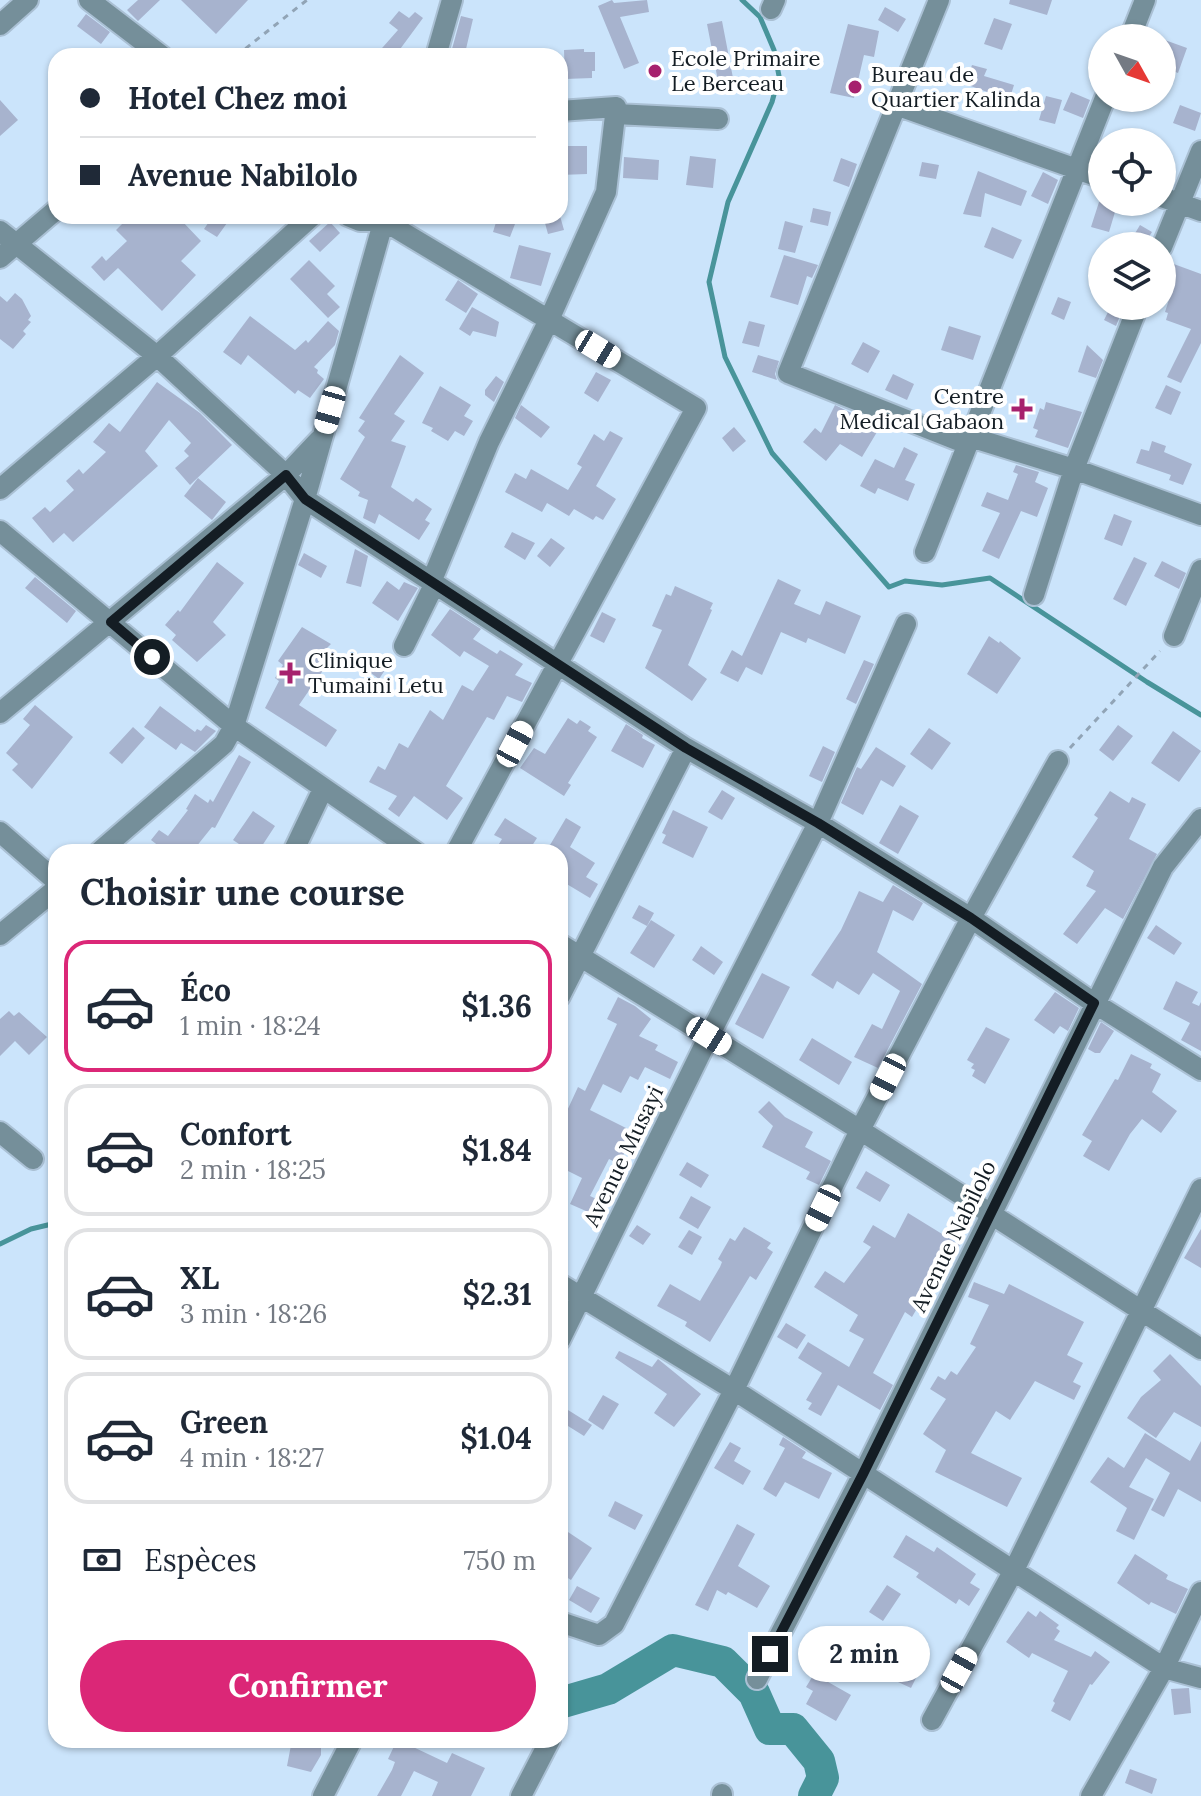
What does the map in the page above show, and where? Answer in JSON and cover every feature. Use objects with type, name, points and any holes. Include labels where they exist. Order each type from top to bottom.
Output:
[{"type":"street","points":[[0,25],[28,0]]},
{"type":"street","points":[[89,0],[152,48]]},
{"type":"street","points":[[438,48],[452,0]]},
{"type":"street","points":[[939,0],[788,373],[969,440],[1074,469],[1201,515]]},
{"type":"street","points":[[1136,24],[1145,0]]},
{"type":"street","points":[[896,105],[1088,174]]},
{"type":"street","points":[[404,646],[434,581],[489,442],[549,320],[606,192],[616,107],[568,110]]},
{"type":"street","points":[[925,552],[1099,112]]},
{"type":"street","points":[[615,114],[718,119]]},
{"type":"street","points":[[1176,192],[1201,151]]},
{"type":"street","points":[[1176,202],[1201,211]]},
{"type":"street","points":[[0,258],[48,217]]},
{"type":"street","points":[[0,489],[157,356],[303,224]]},
{"type":"street","points":[[108,844],[224,744],[234,726],[305,499],[384,224]]},
{"type":"street","points":[[393,224],[696,408],[460,844]]},
{"type":"street","points":[[0,231],[157,356],[286,475],[305,499],[686,748],[818,823],[971,918],[1094,1003],[1201,1070]]},
{"type":"street","points":[[1034,595],[1074,469],[1133,320]]},
{"type":"street","points":[[0,713],[286,475],[322,437]]},
{"type":"street","points":[[0,531],[234,726],[404,844]]},
{"type":"street","points":[[1174,636],[1201,570]]},
{"type":"street","name":"Avenue Musayi","points":[[568,1324],[818,823],[906,624]]},
{"type":"street","points":[[568,980],[686,748]]},
{"type":"street","points":[[568,1625],[599,1635],[614,1624],[734,1390],[860,1130],[971,918],[1058,761]]},
{"type":"street","points":[[297,844],[323,789]]},
{"type":"street","name":"Avenue Nabilolo","points":[[757,1679],[863,1474],[1163,867],[1201,819]]},
{"type":"street","points":[[0,832],[48,874]]},
{"type":"street","points":[[0,935],[48,896]]},
{"type":"street","points":[[568,949],[860,1130],[1201,1349]]},
{"type":"street","points":[[0,1132],[33,1159]]},
{"type":"street","points":[[932,1720],[1014,1570],[1201,1189]]},
{"type":"street","points":[[568,1289],[734,1390],[1164,1668],[1201,1678]]},
{"type":"street","points":[[1091,1796],[1164,1668],[1201,1592]]},
{"type":"street","points":[[323,1796],[348,1748]]},
{"type":"street","points":[[521,1796],[546,1748]]},
{"type":"path","points":[[246,48],[307,0]]},
{"type":"path","points":[[1058,761],[1174,636]]},
{"type":"building","points":[[138,0],[160,0],[138,21],[127,10]]},
{"type":"building","points":[[181,0],[248,0],[216,34]]},
{"type":"building","points":[[612,0],[614,3],[647,0],[649,12],[620,17],[639,63],[624,69],[598,6]]},
{"type":"building","points":[[1010,0],[1052,0],[1047,15],[1009,4]]},
{"type":"building","points":[[885,7],[906,19],[898,32],[878,20]]},
{"type":"building","points":[[399,11],[409,18],[415,12],[423,18],[401,48],[382,48],[398,30],[389,23]]},
{"type":"building","points":[[86,14],[110,32],[101,44],[77,26]]},
{"type":"building","points":[[461,16],[473,19],[466,48],[452,48]]},
{"type":"building","points":[[994,18],[1012,24],[1002,50],[984,44]]},
{"type":"building","points":[[722,21],[733,78],[718,81],[707,24]]},
{"type":"building","points":[[848,24],[879,31],[874,57],[864,55],[854,98],[830,93]]},
{"type":"building","points":[[1176,44],[1187,48],[1176,72]]},
{"type":"building","points":[[568,50],[595,52],[592,78],[568,79]]},
{"type":"building","points":[[972,65],[987,69],[984,76],[1014,85],[1007,107],[990,102],[993,94],[965,84]]},
{"type":"building","points":[[1071,92],[1088,99],[1083,118],[1063,110]]},
{"type":"building","points":[[1046,96],[1062,100],[1055,124],[1039,120]]},
{"type":"building","points":[[0,100],[18,120],[0,136]]},
{"type":"building","points":[[1180,105],[1201,113],[1195,131],[1173,123]]},
{"type":"building","points":[[568,146],[587,146],[587,174],[568,175]]},
{"type":"building","points":[[690,156],[716,159],[713,188],[686,185]]},
{"type":"building","points":[[624,157],[659,160],[658,180],[623,178]]},
{"type":"building","points":[[841,158],[857,164],[849,187],[833,181]]},
{"type":"building","points":[[922,162],[939,165],[936,179],[919,176]]},
{"type":"building","points":[[978,171],[1027,191],[1021,206],[985,193],[981,217],[963,214]]},
{"type":"building","points":[[1043,172],[1058,180],[1048,204],[1031,196]]},
{"type":"building","points":[[813,208],[831,212],[828,226],[810,222]]},
{"type":"building","points":[[1095,216],[1114,216],[1109,232],[1091,227]]},
{"type":"building","points":[[785,221],[803,226],[795,253],[778,249]]},
{"type":"building","points":[[122,224],[185,224],[201,241],[181,261],[196,275],[162,311],[118,268],[104,281],[91,267],[102,256],[106,261],[127,241],[116,230]]},
{"type":"building","points":[[207,224],[226,224],[217,237],[204,229]]},
{"type":"building","points":[[328,224],[340,233],[320,252],[309,241]]},
{"type":"building","points":[[495,224],[515,224],[510,237],[493,232]]},
{"type":"building","points":[[545,224],[562,224],[564,230],[548,234]]},
{"type":"building","points":[[1140,225],[1152,232],[1136,232]]},
{"type":"building","points":[[992,227],[1022,240],[1013,259],[984,247]]},
{"type":"building","points":[[519,245],[551,253],[541,286],[510,278]]},
{"type":"building","points":[[784,255],[818,265],[812,278],[807,276],[798,305],[770,297]]},
{"type":"building","points":[[309,260],[335,286],[327,294],[340,307],[328,318],[290,279]]},
{"type":"building","points":[[1176,265],[1201,274],[1201,343],[1181,383],[1167,377],[1191,329],[1166,320],[1176,320]]},
{"type":"building","points":[[458,280],[478,294],[466,313],[445,300]]},
{"type":"building","points":[[15,293],[22,299],[31,322],[23,331],[26,334],[13,349],[0,339],[0,296],[7,302]]},
{"type":"building","points":[[1058,297],[1071,302],[1064,320],[1051,314]]},
{"type":"building","points":[[472,307],[499,322],[496,337],[473,331],[470,336],[459,329]]},
{"type":"building","points":[[250,316],[295,350],[306,340],[308,343],[328,321],[339,331],[335,345],[314,367],[324,379],[310,398],[298,390],[295,394],[248,355],[241,365],[223,352]]},
{"type":"building","points":[[1104,320],[1118,320],[1116,326]]},
{"type":"building","points":[[749,321],[765,325],[759,347],[742,343]]},
{"type":"building","points":[[949,326],[981,336],[973,360],[941,350]]},
{"type":"building","points":[[863,342],[880,351],[868,373],[851,364]]},
{"type":"building","points":[[1087,345],[1103,360],[1096,378],[1078,372]]},
{"type":"building","points":[[400,355],[424,373],[394,414],[405,421],[391,441],[406,446],[391,487],[413,502],[416,498],[432,509],[425,520],[430,523],[419,540],[379,514],[375,524],[363,518],[368,500],[358,496],[360,492],[340,479],[365,437],[358,431],[365,421],[359,418]]},
{"type":"building","points":[[758,355],[779,361],[775,374],[777,380],[752,372]]},
{"type":"building","points":[[596,372],[611,380],[598,402],[584,393]]},
{"type":"building","points":[[893,374],[914,384],[907,400],[885,390]]},
{"type":"building","points":[[496,376],[504,382],[494,402],[485,395],[485,390]]},
{"type":"building","points":[[157,382],[200,413],[232,445],[190,485],[175,468],[189,456],[184,451],[191,443],[169,420],[145,451],[158,466],[73,542],[64,533],[53,543],[32,518],[45,507],[50,512],[74,490],[66,481],[79,469],[83,474],[106,452],[93,442],[109,423],[120,432]]},
{"type":"building","points":[[1166,385],[1181,392],[1171,415],[1155,408]]},
{"type":"building","points":[[440,386],[471,405],[464,416],[473,421],[464,436],[455,431],[448,441],[422,423]]},
{"type":"building","points":[[1046,402],[1082,412],[1068,448],[1035,437],[1038,430],[1033,428],[1040,408],[1044,410]]},
{"type":"building","points":[[521,405],[550,427],[541,438],[515,418]]},
{"type":"building","points":[[835,405],[880,427],[862,457],[840,444],[826,461],[803,442],[815,428],[821,433]]},
{"type":"building","points":[[734,427],[746,441],[733,452],[722,438]]},
{"type":"building","points":[[610,431],[623,438],[596,486],[616,499],[603,520],[596,516],[593,520],[574,509],[569,516],[547,503],[542,512],[505,492],[515,473],[526,479],[531,469],[568,490],[582,467],[577,464],[594,434],[604,441]]},
{"type":"building","points":[[1152,441],[1166,446],[1164,452],[1192,464],[1183,485],[1169,480],[1171,475],[1136,463],[1141,449],[1149,451]]},
{"type":"building","points":[[904,447],[918,454],[905,480],[915,484],[908,501],[878,488],[875,494],[860,486],[875,459],[894,468]]},
{"type":"building","points":[[1016,465],[1039,472],[1035,482],[1048,488],[1037,517],[1021,511],[999,559],[982,551],[1000,513],[981,506],[987,492],[1008,500],[1018,474],[1013,472]]},
{"type":"building","points":[[198,478],[226,502],[212,520],[184,496]]},
{"type":"building","points":[[1114,514],[1132,521],[1122,546],[1104,539]]},
{"type":"building","points":[[512,532],[535,543],[525,560],[504,547]]},
{"type":"building","points":[[551,538],[565,548],[550,567],[537,556]]},
{"type":"building","points":[[355,549],[368,556],[361,587],[346,583]]},
{"type":"building","points":[[304,553],[327,566],[321,578],[298,565]]},
{"type":"building","points":[[1134,557],[1147,563],[1126,606],[1113,599]]},
{"type":"building","points":[[1162,561],[1186,573],[1179,589],[1154,576]]},
{"type":"building","points":[[217,562],[244,583],[213,622],[226,635],[197,662],[172,640],[176,635],[165,625],[178,610],[180,612]]},
{"type":"building","points":[[35,577],[76,611],[67,623],[25,588]]},
{"type":"building","points":[[778,579],[801,590],[794,604],[820,615],[826,601],[861,616],[845,654],[808,638],[806,643],[781,632],[762,675],[746,667],[738,682],[720,673],[732,650],[742,656]]},
{"type":"building","points":[[387,581],[399,590],[404,582],[418,588],[398,621],[372,603]]},
{"type":"building","points":[[675,586],[713,603],[688,665],[707,679],[692,701],[645,668],[662,630],[652,626],[666,594],[671,596]]},
{"type":"building","points":[[450,609],[481,629],[473,639],[497,654],[500,650],[523,664],[515,675],[532,683],[522,702],[507,696],[494,720],[487,717],[446,786],[463,798],[447,820],[414,796],[399,817],[388,809],[397,796],[369,782],[378,766],[385,770],[399,743],[408,748],[430,710],[443,720],[462,685],[473,691],[489,666],[464,651],[460,657],[431,635]]},
{"type":"building","points":[[602,612],[616,619],[604,643],[590,636]]},
{"type":"building","points":[[302,627],[331,644],[327,648],[335,653],[299,705],[337,730],[326,747],[265,708],[279,681],[275,678],[283,665],[278,661]]},
{"type":"building","points":[[989,636],[1021,658],[997,694],[967,674]]},
{"type":"building","points":[[373,656],[387,667],[379,679],[364,668]]},
{"type":"building","points":[[864,660],[874,664],[856,704],[846,699]]},
{"type":"building","points":[[35,705],[73,737],[32,789],[12,770],[18,764],[6,753],[30,725],[23,719]]},
{"type":"building","points":[[160,706],[195,732],[206,725],[216,731],[195,752],[181,743],[176,750],[144,727]]},
{"type":"building","points":[[568,718],[577,724],[580,720],[591,727],[588,731],[597,737],[568,783],[571,785],[564,796],[520,768],[534,748],[545,754]]},
{"type":"building","points":[[626,724],[655,745],[643,768],[611,751]]},
{"type":"building","points":[[1118,725],[1133,736],[1113,761],[1099,750]]},
{"type":"building","points":[[133,727],[145,738],[122,764],[109,753]]},
{"type":"building","points":[[929,728],[951,743],[932,770],[910,754]]},
{"type":"building","points":[[1173,731],[1201,751],[1179,782],[1151,763]]},
{"type":"building","points":[[823,746],[835,752],[822,782],[809,776]]},
{"type":"building","points":[[876,747],[906,766],[893,787],[881,780],[863,815],[841,803],[857,767],[861,769]]},
{"type":"building","points":[[239,755],[251,762],[215,828],[212,827],[198,844],[156,844],[151,840],[159,830],[168,836],[188,810],[195,794],[208,803],[210,799],[213,802]]},
{"type":"building","points":[[722,790],[735,798],[722,820],[708,812]]},
{"type":"building","points":[[1110,791],[1129,803],[1132,797],[1146,804],[1129,839],[1157,854],[1123,919],[1105,908],[1077,944],[1063,934],[1096,891],[1086,886],[1094,871],[1072,857],[1098,818],[1094,815]]},
{"type":"building","points":[[900,805],[919,816],[898,854],[879,843]]},
{"type":"building","points":[[673,810],[708,827],[693,858],[662,843],[666,835],[662,833]]},
{"type":"building","points":[[253,811],[275,826],[263,844],[239,844],[233,840]]},
{"type":"building","points":[[505,818],[537,838],[533,844],[499,844],[502,839],[494,835]]},
{"type":"building","points":[[566,818],[581,827],[570,847],[595,863],[586,877],[598,884],[590,898],[568,885],[568,844],[551,844]]},
{"type":"building","points":[[893,885],[923,903],[913,921],[893,910],[877,952],[922,984],[878,1068],[854,1057],[872,1024],[882,1029],[900,991],[873,973],[859,995],[837,981],[833,989],[811,975],[841,930],[859,891],[883,902]]},
{"type":"building","points":[[639,905],[654,913],[647,926],[632,918]]},
{"type":"building","points":[[651,920],[675,935],[654,968],[630,953]]},
{"type":"building","points":[[1156,925],[1182,943],[1174,955],[1147,938]]},
{"type":"building","points":[[701,946],[723,962],[714,975],[692,960]]},
{"type":"building","points":[[762,973],[790,987],[763,1039],[735,1024]]},
{"type":"building","points":[[1176,981],[1198,992],[1192,1003],[1199,1006],[1201,1002],[1201,1051],[1181,1040],[1190,1023],[1163,1009]]},
{"type":"building","points":[[1055,992],[1079,1008],[1068,1031],[1060,1026],[1054,1034],[1034,1020]]},
{"type":"building","points":[[618,997],[635,1006],[651,1019],[639,1036],[658,1045],[655,1050],[678,1062],[670,1079],[645,1067],[638,1080],[630,1076],[621,1093],[603,1084],[590,1110],[626,1128],[622,1137],[630,1141],[619,1164],[609,1159],[590,1196],[601,1201],[595,1215],[570,1204],[582,1178],[568,1171],[568,1109],[578,1087],[585,1091],[617,1024],[607,1019]]},
{"type":"building","points":[[9,1011],[14,1016],[19,1012],[47,1037],[29,1055],[15,1041],[0,1056],[0,1019]]},
{"type":"building","points":[[1101,1022],[1114,1031],[1100,1053],[1095,1053],[1088,1049]]},
{"type":"building","points":[[986,1027],[1010,1039],[985,1084],[972,1076],[974,1064],[967,1060]]},
{"type":"building","points":[[812,1038],[852,1062],[839,1085],[799,1060]]},
{"type":"building","points":[[1131,1054],[1152,1064],[1150,1068],[1161,1074],[1152,1092],[1177,1111],[1161,1133],[1142,1119],[1109,1171],[1083,1156],[1092,1141],[1082,1135]]},
{"type":"building","points":[[769,1101],[785,1117],[813,1132],[805,1147],[831,1161],[819,1185],[806,1179],[810,1172],[762,1147],[773,1126],[758,1112]]},
{"type":"building","points":[[687,1162],[709,1175],[701,1188],[679,1175]]},
{"type":"building","points":[[866,1171],[890,1185],[880,1202],[856,1188]]},
{"type":"building","points":[[691,1196],[711,1207],[698,1229],[679,1218]]},
{"type":"building","points":[[908,1213],[960,1245],[951,1259],[947,1257],[912,1317],[905,1312],[873,1373],[893,1385],[880,1410],[838,1385],[821,1416],[808,1409],[812,1403],[806,1400],[822,1373],[798,1358],[808,1342],[849,1367],[864,1339],[849,1331],[858,1315],[814,1287],[825,1271],[844,1283],[871,1247],[863,1242],[873,1225],[895,1238]]},
{"type":"building","points":[[637,1225],[651,1234],[643,1245],[629,1236]]},
{"type":"building","points":[[744,1227],[771,1243],[767,1248],[773,1252],[756,1280],[750,1276],[710,1342],[685,1326],[687,1322],[657,1306],[670,1284],[700,1301],[720,1267],[722,1262],[718,1259],[730,1238],[735,1241]]},
{"type":"building","points":[[1201,1229],[1201,1268],[1184,1258]]},
{"type":"building","points":[[689,1230],[702,1237],[692,1255],[678,1247]]},
{"type":"building","points":[[974,1282],[1004,1294],[1009,1284],[1084,1322],[1067,1355],[1083,1363],[1073,1382],[1081,1386],[1074,1400],[1035,1381],[1010,1420],[996,1411],[971,1453],[1022,1478],[1007,1507],[935,1472],[946,1450],[923,1434],[946,1399],[930,1389],[938,1376],[945,1380],[951,1371],[957,1375],[976,1347],[970,1344],[989,1305],[968,1297]]},
{"type":"building","points":[[786,1323],[806,1335],[797,1349],[777,1337]]},
{"type":"building","points":[[619,1351],[652,1367],[658,1359],[701,1394],[674,1427],[654,1413],[667,1394],[615,1358]]},
{"type":"building","points":[[1170,1354],[1201,1386],[1201,1427],[1174,1412],[1156,1438],[1127,1418],[1141,1397],[1161,1380],[1153,1371]]},
{"type":"building","points":[[603,1395],[619,1404],[603,1430],[588,1420]]},
{"type":"building","points":[[568,1410],[592,1425],[584,1436],[568,1426]]},
{"type":"building","points":[[1145,1433],[1190,1461],[1201,1441],[1201,1502],[1178,1489],[1164,1517],[1151,1510],[1170,1473],[1146,1458],[1129,1487],[1154,1499],[1134,1540],[1116,1531],[1127,1508],[1090,1482],[1108,1457],[1124,1468]]},
{"type":"building","points":[[783,1437],[806,1452],[802,1458],[832,1473],[819,1499],[785,1482],[776,1497],[763,1489],[785,1448],[779,1445]]},
{"type":"building","points":[[730,1442],[741,1448],[734,1461],[751,1471],[743,1485],[714,1468]]},
{"type":"building","points":[[615,1501],[643,1515],[635,1530],[608,1516]]},
{"type":"building","points":[[737,1524],[755,1534],[738,1566],[770,1586],[757,1608],[728,1592],[726,1595],[717,1590],[708,1611],[695,1605]]},
{"type":"building","points":[[568,1532],[592,1548],[571,1580],[568,1578]]},
{"type":"building","points":[[906,1535],[934,1552],[937,1547],[976,1574],[970,1583],[980,1589],[969,1606],[959,1599],[956,1604],[916,1577],[919,1573],[893,1557]]},
{"type":"building","points":[[1135,1554],[1168,1575],[1166,1579],[1188,1589],[1176,1614],[1151,1602],[1149,1605],[1117,1583]]},
{"type":"building","points":[[887,1585],[901,1594],[883,1621],[869,1612]]},
{"type":"building","points":[[577,1586],[600,1598],[591,1613],[569,1600]]},
{"type":"building","points":[[1028,1611],[1036,1617],[1040,1611],[1059,1625],[1056,1628],[1060,1631],[1054,1640],[1091,1657],[1095,1651],[1110,1662],[1090,1684],[1070,1721],[1051,1711],[1068,1671],[1032,1653],[1029,1658],[1006,1642]]},
{"type":"building","points":[[890,1631],[910,1640],[907,1646],[914,1649],[910,1658],[923,1664],[911,1688],[898,1682],[901,1676],[874,1663]]},
{"type":"building","points":[[814,1674],[851,1695],[836,1721],[806,1704],[813,1691],[806,1687]]},
{"type":"building","points":[[1189,1688],[1191,1713],[1174,1715],[1171,1689]]},
{"type":"building","points":[[290,1748],[321,1748],[321,1755],[311,1772],[287,1766]]},
{"type":"building","points":[[393,1748],[415,1748],[447,1763],[452,1753],[485,1768],[471,1796],[432,1796],[438,1782],[414,1771],[401,1796],[377,1796],[395,1762],[388,1759]]},
{"type":"building","points":[[1130,1769],[1157,1779],[1152,1794],[1125,1783]]},
{"type":"waterway","points":[[742,0],[760,17],[774,50],[779,76],[772,102],[728,202],[709,282],[725,357],[772,453],[889,587],[905,581],[942,585],[990,578],[1201,715]]},
{"type":"waterway","points":[[0,1244],[31,1229],[48,1225]]},
{"type":"waterway","points":[[568,1701],[608,1689],[673,1650],[723,1662],[754,1693],[770,1729],[793,1729],[819,1761],[823,1778],[814,1796]]},
{"type":"place","name":"Ecole Primaire Le Berceau","points":[[655,71]]},
{"type":"place","name":"Bureau de Quartier Kalinda","points":[[855,87]]},
{"type":"place","name":"Centre Medical Gabaon","points":[[1022,409]]},
{"type":"place","name":"Clinique Tumaini Letu","points":[[290,673]]},
{"type":"route","points":[[152,657],[111,622],[286,475],[305,499],[686,748],[818,823],[971,918],[1094,1003],[863,1474],[770,1654]]}]
